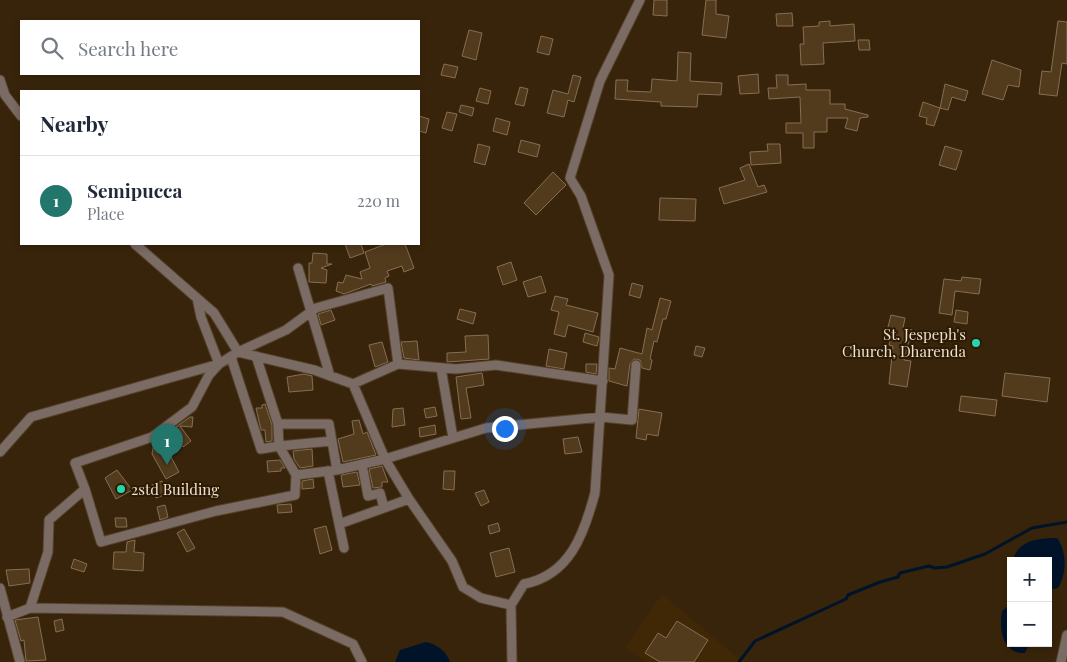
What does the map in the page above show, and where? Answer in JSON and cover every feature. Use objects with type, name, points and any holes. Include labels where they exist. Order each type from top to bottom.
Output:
[{"type":"street","points":[[512,662],[511,605],[524,584],[542,580],[570,557],[587,523],[595,493],[609,275],[581,196],[570,178],[600,81],[640,0]]},
{"type":"street","points":[[0,80],[5,95],[20,115]]},
{"type":"street","points":[[136,245],[214,313],[235,354],[261,449],[332,441]]},
{"type":"street","points":[[298,268],[330,376]]},
{"type":"street","points":[[256,356],[278,424],[279,446],[296,475],[295,495],[216,512],[101,542],[75,462],[152,436],[192,406],[209,375],[220,364],[235,354],[286,330],[316,308],[388,288],[398,364]]},
{"type":"street","points":[[196,298],[201,317],[220,364]]},
{"type":"street","points":[[235,354],[256,356],[353,384],[398,364],[456,369],[496,365],[603,381]]},
{"type":"street","points":[[0,452],[31,417],[220,364]]},
{"type":"street","points":[[296,475],[332,471],[385,459],[486,428],[601,417],[632,420],[636,365]]},
{"type":"street","points":[[441,368],[453,438]]},
{"type":"street","points":[[353,384],[385,459],[409,499],[452,561],[463,587],[481,598],[511,605]]},
{"type":"street","points":[[278,424],[329,424],[332,441],[332,471],[344,548]]},
{"type":"street","points":[[362,464],[368,496],[380,493],[384,508]]},
{"type":"street","points":[[30,608],[48,552],[48,520],[85,489]]},
{"type":"street","points":[[339,524],[409,499]]},
{"type":"street","points":[[0,588],[20,662]]},
{"type":"street","points":[[7,617],[30,608],[283,612],[352,644],[362,662]]},
{"type":"street","points":[[1061,662],[1067,634]]},
{"type":"shaded area","points":[[662,594],[743,662],[647,662],[625,647]]},
{"type":"water","points":[[1057,538],[1063,549],[1065,563],[1063,576],[1058,588],[1052,589],[1052,557],[1014,557],[1024,544],[1043,539]]},
{"type":"water","points":[[1007,607],[1007,645],[1002,632],[1002,611]]},
{"type":"water","points":[[426,642],[441,649],[450,662],[395,662],[400,650]]},
{"type":"water","points":[[1009,647],[1028,647],[1025,653]]},
{"type":"building","points":[[654,0],[667,0],[667,16],[653,15]]},
{"type":"building","points":[[706,0],[716,0],[716,14],[729,16],[726,38],[702,35]]},
{"type":"building","points":[[792,13],[793,26],[777,26],[776,14]]},
{"type":"building","points":[[830,21],[830,26],[854,24],[855,41],[823,43],[824,64],[801,65],[800,44],[804,44],[803,27],[819,26],[819,22]]},
{"type":"building","points":[[1058,21],[1067,22],[1067,64],[1062,63],[1057,96],[1039,94],[1042,71],[1051,72]]},
{"type":"building","points":[[469,30],[482,33],[476,60],[462,56]]},
{"type":"building","points":[[541,36],[553,39],[549,55],[537,52]]},
{"type":"building","points":[[858,40],[869,40],[870,50],[859,50]]},
{"type":"building","points":[[678,52],[691,53],[690,81],[722,83],[721,95],[698,94],[697,107],[661,106],[661,102],[615,99],[616,80],[628,80],[627,91],[651,92],[652,79],[677,81]]},
{"type":"building","points":[[992,60],[1021,70],[1019,87],[1008,85],[1003,100],[982,94]]},
{"type":"building","points":[[444,64],[458,67],[455,78],[441,75]]},
{"type":"building","points":[[758,74],[759,93],[740,94],[738,76]]},
{"type":"building","points":[[573,75],[581,77],[574,102],[568,100],[564,117],[547,113],[553,90],[568,94]]},
{"type":"building","points":[[776,75],[788,75],[788,85],[806,84],[806,90],[830,90],[830,104],[845,104],[845,109],[868,115],[868,117],[860,118],[857,131],[845,128],[848,118],[827,118],[827,132],[814,132],[814,148],[803,148],[803,133],[786,133],[786,123],[801,123],[800,97],[769,99],[768,88],[777,88]]},
{"type":"building","points":[[945,84],[968,91],[965,101],[952,97],[948,110],[940,108]]},
{"type":"building","points":[[520,87],[528,89],[524,106],[515,104]]},
{"type":"building","points":[[480,88],[491,91],[488,104],[476,101]]},
{"type":"building","points":[[923,102],[940,108],[934,126],[926,124],[927,118],[919,116]]},
{"type":"building","points":[[461,105],[474,108],[472,116],[459,112]]},
{"type":"building","points":[[447,112],[457,114],[452,131],[442,128]]},
{"type":"building","points":[[420,116],[429,119],[426,133],[420,131]]},
{"type":"building","points":[[496,118],[510,122],[507,135],[493,131]]},
{"type":"building","points":[[521,140],[540,145],[537,157],[518,152]]},
{"type":"building","points":[[478,144],[490,147],[485,165],[474,162]]},
{"type":"building","points":[[767,144],[780,144],[781,163],[751,165],[750,152],[768,151]]},
{"type":"building","points":[[945,146],[962,151],[956,170],[939,165]]},
{"type":"building","points":[[749,164],[758,187],[764,185],[767,192],[724,204],[719,188],[745,180],[740,168]]},
{"type":"building","points":[[553,172],[566,185],[536,215],[524,203]]},
{"type":"building","points":[[660,198],[696,199],[695,221],[659,220]]},
{"type":"building","points":[[345,245],[361,245],[364,253],[350,258]]},
{"type":"building","points":[[383,245],[405,245],[414,268],[404,272],[402,266],[387,271],[389,276],[385,278],[386,282],[372,286],[371,284],[344,294],[336,291],[338,282],[343,283],[346,275],[362,279],[360,272],[370,268],[365,252]]},
{"type":"building","points":[[313,253],[327,254],[327,264],[332,264],[321,268],[327,270],[326,283],[309,282],[309,263],[312,263]]},
{"type":"building","points":[[511,262],[517,280],[503,285],[497,267]]},
{"type":"building","points":[[541,276],[546,292],[528,297],[523,282]]},
{"type":"building","points":[[962,277],[981,279],[979,294],[955,291],[952,315],[939,313],[944,279],[961,281]]},
{"type":"building","points":[[632,283],[643,286],[640,298],[629,295]]},
{"type":"building","points":[[555,296],[568,299],[566,305],[598,313],[593,332],[568,325],[565,337],[554,334],[559,312],[551,310]]},
{"type":"building","points":[[660,298],[671,301],[666,319],[663,319],[657,342],[654,341],[650,359],[652,360],[650,370],[642,368],[640,360],[634,359],[630,364],[627,386],[609,381],[609,368],[615,369],[620,348],[642,354],[647,328],[652,330]]},
{"type":"building","points":[[460,309],[476,313],[473,324],[457,319]]},
{"type":"building","points":[[331,310],[335,320],[321,325],[318,314]]},
{"type":"building","points":[[956,310],[968,312],[967,324],[954,322]]},
{"type":"building","points":[[891,315],[905,318],[903,328],[912,330],[904,360],[911,361],[907,387],[889,384],[893,346],[889,345],[892,332],[887,331]]},
{"type":"building","points":[[585,333],[599,337],[597,346],[583,342]]},
{"type":"building","points":[[488,335],[489,359],[447,362],[447,353],[466,352],[465,336]]},
{"type":"building","points":[[417,341],[419,360],[404,358],[401,342]]},
{"type":"building","points":[[382,342],[388,362],[375,367],[369,345]]},
{"type":"building","points":[[696,346],[705,348],[702,357],[694,355]]},
{"type":"building","points":[[549,349],[567,353],[564,369],[546,366]]},
{"type":"building","points":[[586,364],[597,364],[596,374],[586,372]]},
{"type":"building","points":[[482,373],[484,385],[466,388],[471,418],[461,419],[456,377]]},
{"type":"building","points":[[1005,373],[1050,378],[1047,402],[1002,396]]},
{"type":"building","points":[[304,374],[312,376],[313,390],[289,392],[287,377]]},
{"type":"building","points":[[961,396],[997,400],[995,416],[959,411]]},
{"type":"building","points":[[265,404],[272,425],[272,441],[266,442],[265,430],[261,430],[256,408],[262,408],[262,405]]},
{"type":"building","points":[[435,407],[437,416],[426,418],[424,409]]},
{"type":"building","points":[[403,408],[405,425],[392,427],[393,409]]},
{"type":"building","points":[[639,409],[662,413],[658,436],[647,434],[646,440],[636,438]]},
{"type":"building","points":[[190,417],[193,417],[192,427],[180,426],[191,441],[183,447],[176,438],[176,427]]},
{"type":"building","points":[[359,420],[363,434],[367,432],[376,455],[343,462],[338,439],[354,434],[352,421]]},
{"type":"building","points":[[435,425],[436,434],[420,437],[419,428]]},
{"type":"building","points":[[578,437],[582,452],[565,454],[563,439]]},
{"type":"building","points":[[161,438],[179,472],[166,479],[152,454],[154,443]]},
{"type":"building","points":[[312,449],[313,466],[300,468],[294,459],[293,451]]},
{"type":"building","points":[[280,460],[285,468],[281,468],[281,471],[268,472],[267,461]]},
{"type":"building","points":[[382,466],[388,482],[382,482],[382,487],[373,488],[369,469]]},
{"type":"building","points":[[117,470],[132,490],[116,499],[105,478]]},
{"type":"building","points":[[444,471],[455,471],[454,490],[443,489]]},
{"type":"building","points":[[357,472],[360,485],[343,487],[341,475]]},
{"type":"building","points":[[313,479],[314,488],[302,489],[302,481]]},
{"type":"building","points":[[162,481],[167,494],[156,498],[152,485]]},
{"type":"building","points":[[484,490],[489,502],[481,506],[475,493]]},
{"type":"building","points":[[291,504],[292,512],[278,513],[277,505]]},
{"type":"building","points":[[165,505],[168,517],[160,520],[157,507]]},
{"type":"building","points":[[115,518],[126,518],[127,527],[116,527]]},
{"type":"building","points":[[498,523],[500,531],[490,534],[488,526]]},
{"type":"building","points":[[326,526],[332,550],[320,554],[314,529]]},
{"type":"building","points":[[184,529],[195,548],[187,552],[177,533]]},
{"type":"building","points":[[135,540],[134,552],[144,553],[143,571],[113,569],[114,552],[126,552],[127,542]]},
{"type":"building","points":[[509,548],[515,572],[496,577],[490,553]]},
{"type":"building","points":[[74,559],[87,564],[84,572],[71,568]]},
{"type":"building","points":[[29,569],[30,583],[9,586],[6,570]]},
{"type":"building","points":[[38,617],[46,660],[26,661],[24,640],[21,641],[15,620]]},
{"type":"building","points":[[62,619],[64,630],[56,632],[54,621]]},
{"type":"building","points":[[677,621],[708,640],[694,662],[660,662],[645,653],[658,633],[666,638]]},
{"type":"waterway","points":[[739,662],[755,641],[846,599],[848,595],[898,577],[900,573],[929,566],[935,568],[947,567],[985,554],[1032,528],[1067,522]]},
{"type":"place","name":"St. Jespeph's Church, Dharenda","points":[[976,343]]},
{"type":"place","name":"Semipucca","points":[[167,465]]},
{"type":"place","name":"2std Building","points":[[121,489]]}]
